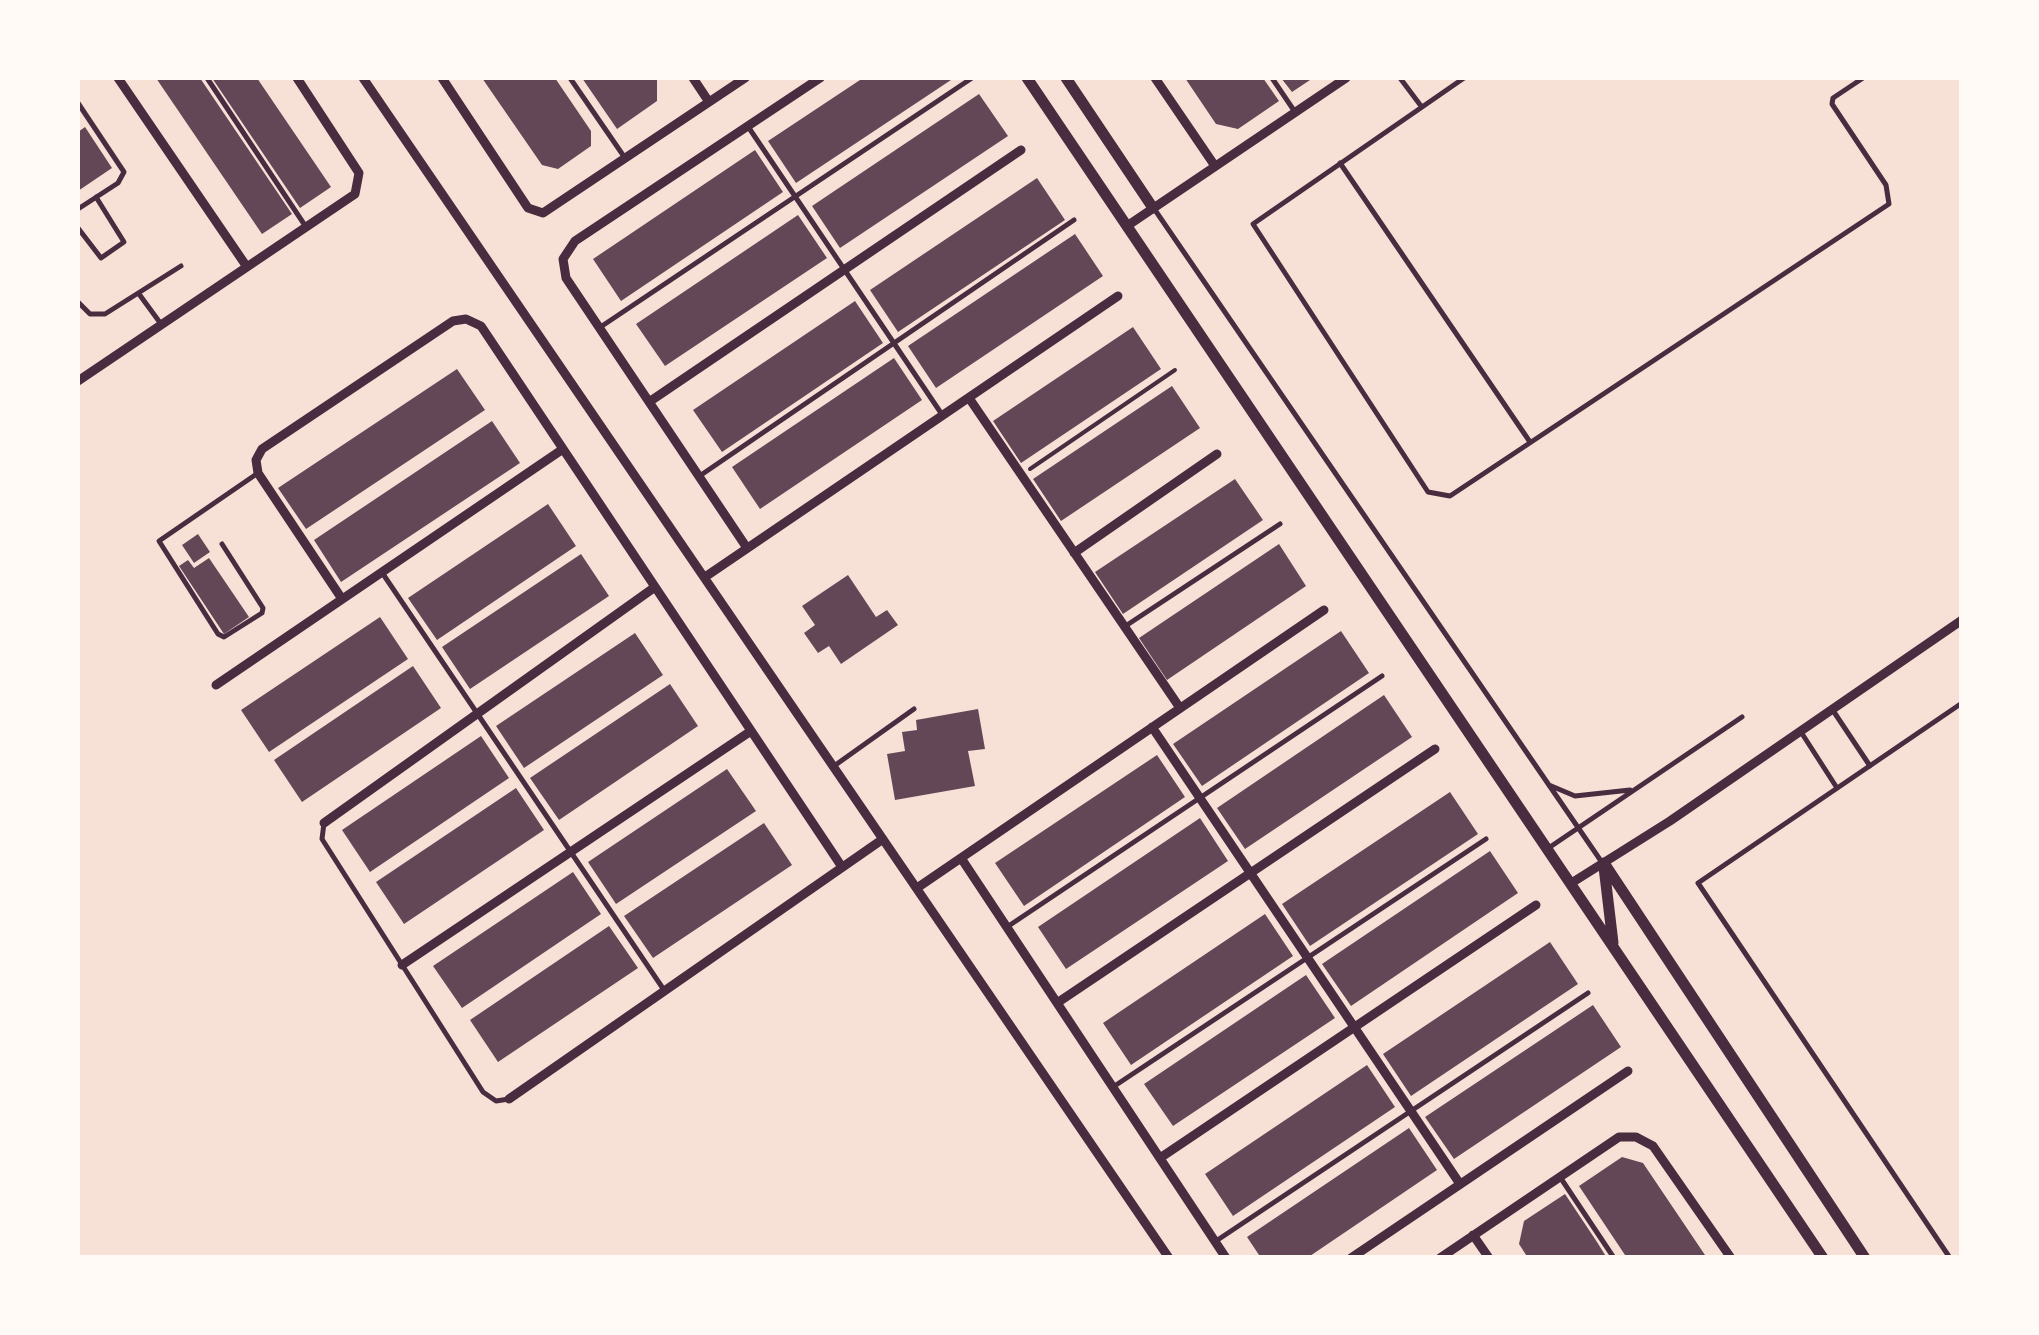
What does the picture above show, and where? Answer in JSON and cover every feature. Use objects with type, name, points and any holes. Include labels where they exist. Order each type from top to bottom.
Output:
[{"type":"street","points":[[118,78],[247,267]]},
{"type":"street","points":[[78,381],[355,194],[359,172],[297,78]]},
{"type":"street","points":[[363,78],[1169,1258]]},
{"type":"street","points":[[442,78],[520,198],[535,212],[543,213],[745,78]]},
{"type":"street","points":[[692,78],[709,102]]},
{"type":"street","points":[[747,548],[566,278],[563,258],[568,249],[820,78]]},
{"type":"street","points":[[1027,78],[1550,847],[1822,1258]]},
{"type":"street","points":[[1066,78],[1154,208]]},
{"type":"street","points":[[1154,78],[1215,166]]},
{"type":"street","points":[[1126,226],[1345,78]]},
{"type":"street","points":[[649,402],[1020,150]]},
{"type":"street","points":[[704,577],[1118,296]]},
{"type":"street","points":[[342,600],[258,473],[256,460],[262,449],[453,321],[466,319],[481,326],[842,867]]},
{"type":"street","points":[[969,398],[1180,708]]},
{"type":"street","points":[[216,685],[563,449]]},
{"type":"street","points":[[1074,553],[1218,454]]},
{"type":"street","points":[[324,822],[655,587]]},
{"type":"street","points":[[917,888],[1324,610]]},
{"type":"street","points":[[1573,882],[1962,620]]},
{"type":"street","points":[[1152,727],[1460,1184]]},
{"type":"street","points":[[402,965],[752,731]]},
{"type":"street","points":[[1058,1003],[1435,749]]},
{"type":"street","points":[[508,1099],[884,839]]},
{"type":"street","points":[[961,858],[1226,1258]]},
{"type":"street","points":[[1604,864],[1614,948]]},
{"type":"street","points":[[1604,864],[1864,1258]]},
{"type":"street","points":[[1160,1158],[1536,905]]},
{"type":"street","points":[[1351,1258],[1628,1070]]},
{"type":"street","points":[[1440,1258],[1619,1137],[1636,1137],[1653,1146],[1731,1258]]},
{"type":"street","points":[[1474,1235],[1489,1258]]},
{"type":"lane","points":[[206,78],[306,227]]},
{"type":"lane","points":[[570,78],[625,158]]},
{"type":"lane","points":[[599,328],[972,78]]},
{"type":"lane","points":[[1272,78],[1296,112]]},
{"type":"lane","points":[[1400,78],[1422,106]]},
{"type":"lane","points":[[1464,78],[1255,219],[1253,230],[1428,492],[1450,496],[1889,204],[1886,184],[1832,104],[1834,98],[1864,78]]},
{"type":"lane","points":[[78,102],[124,172],[118,183],[78,209]]},
{"type":"lane","points":[[747,125],[942,416]]},
{"type":"lane","points":[[1339,162],[1530,442]]},
{"type":"lane","points":[[78,228],[101,258],[124,242],[96,197]]},
{"type":"lane","points":[[1154,208],[1604,864]]},
{"type":"lane","points":[[698,476],[1074,220]]},
{"type":"lane","points":[[78,302],[98,316],[181,266]]},
{"type":"lane","points":[[140,294],[162,324]]},
{"type":"lane","points":[[222,544],[263,608],[262,613],[224,636],[218,634],[159,542],[258,473]]},
{"type":"lane","points":[[1124,626],[1280,524]]},
{"type":"lane","points":[[382,572],[664,990]]},
{"type":"lane","points":[[1007,927],[1201,801],[1382,676]]},
{"type":"lane","points":[[1950,1258],[1698,883],[1962,704]]},
{"type":"lane","points":[[834,766],[914,709]]},
{"type":"lane","points":[[1832,709],[1870,766]]},
{"type":"lane","points":[[1550,847],[1742,717]]},
{"type":"lane","points":[[1800,731],[1837,788]]},
{"type":"lane","points":[[1546,784],[1575,796],[1636,789]]},
{"type":"lane","points":[[324,822],[320,830],[322,839],[483,1092],[496,1100],[508,1099]]},
{"type":"lane","points":[[1113,1087],[1486,840]]},
{"type":"lane","points":[[1215,1242],[1588,993]]},
{"type":"lane","points":[[1560,1177],[1614,1258]]},
{"type":"path","points":[[1022,475],[1176,370]]},
{"type":"building","points":[[156,78],[200,78],[292,214],[262,234]]},
{"type":"building","points":[[212,78],[257,78],[331,187],[300,208]]},
{"type":"building","points":[[482,78],[555,78],[591,131],[591,146],[558,169],[542,165]]},
{"type":"building","points":[[582,78],[657,78],[657,101],[617,129]]},
{"type":"building","points":[[863,78],[954,78],[796,183],[768,141]]},
{"type":"building","points":[[1185,78],[1263,78],[1279,101],[1238,129],[1216,124]]},
{"type":"building","points":[[1281,78],[1313,78],[1292,92]]},
{"type":"building","points":[[979,94],[1008,136],[840,248],[812,206]]},
{"type":"building","points":[[85,127],[112,168],[78,191],[78,132]]},
{"type":"building","points":[[755,150],[783,192],[621,301],[593,259]]},
{"type":"building","points":[[1037,178],[1065,220],[898,332],[870,290]]},
{"type":"building","points":[[798,215],[827,258],[665,366],[636,324]]},
{"type":"building","points":[[1075,234],[1103,276],[936,388],[908,346]]},
{"type":"building","points":[[855,301],[883,343],[722,452],[693,410]]},
{"type":"building","points":[[1133,327],[1161,369],[1021,463],[993,421]]},
{"type":"building","points":[[894,358],[922,400],[760,509],[732,467]]},
{"type":"building","points":[[457,369],[485,410],[306,529],[278,488]]},
{"type":"building","points":[[1172,386],[1200,428],[1061,521],[1033,479]]},
{"type":"building","points":[[492,421],[520,463],[341,582],[314,540]]},
{"type":"building","points":[[1235,479],[1263,520],[1123,614],[1095,572]]},
{"type":"building","points":[[548,504],[576,546],[437,640],[408,598]]},
{"type":"building","points":[[198,534],[210,552],[194,563],[182,545]]},
{"type":"building","points":[[1279,544],[1306,586],[1167,680],[1139,638]]},
{"type":"building","points":[[581,554],[609,596],[470,689],[442,647]]},
{"type":"building","points":[[209,558],[249,617],[224,634],[179,566],[188,560],[194,568]]},
{"type":"building","points":[[848,575],[876,617],[887,610],[898,625],[841,664],[829,646],[818,653],[804,633],[815,625],[802,606]]},
{"type":"building","points":[[380,617],[408,659],[269,752],[241,710]]},
{"type":"building","points":[[1341,631],[1369,673],[1202,786],[1173,744]]},
{"type":"building","points":[[635,633],[663,675],[524,768],[496,726]]},
{"type":"building","points":[[413,666],[441,708],[302,802],[274,760]]},
{"type":"building","points":[[670,684],[698,726],[559,820],[530,778]]},
{"type":"building","points":[[1384,695],[1412,737],[1245,849],[1217,808]]},
{"type":"building","points":[[978,709],[985,749],[968,751],[975,786],[895,800],[887,754],[905,751],[902,732],[917,730],[916,720]]},
{"type":"building","points":[[481,736],[509,778],[370,872],[342,830]]},
{"type":"building","points":[[1157,755],[1185,797],[1024,906],[995,863]]},
{"type":"building","points":[[727,769],[756,811],[616,904],[588,862]]},
{"type":"building","points":[[516,788],[544,830],[404,924],[376,882]]},
{"type":"building","points":[[1450,792],[1478,834],[1310,946],[1282,904]]},
{"type":"building","points":[[1200,818],[1228,861],[1066,969],[1038,927]]},
{"type":"building","points":[[764,823],[792,865],[653,958],[624,916]]},
{"type":"building","points":[[1490,851],[1518,893],[1351,1006],[1322,964]]},
{"type":"building","points":[[573,872],[601,914],[462,1008],[433,966]]},
{"type":"building","points":[[1265,914],[1293,956],[1131,1065],[1103,1023]]},
{"type":"building","points":[[609,926],[638,968],[498,1062],[470,1020]]},
{"type":"building","points":[[1550,942],[1578,984],[1411,1096],[1383,1054]]},
{"type":"building","points":[[1306,975],[1335,1018],[1173,1126],[1144,1084]]},
{"type":"building","points":[[1593,1005],[1621,1047],[1454,1159],[1425,1117]]},
{"type":"building","points":[[1367,1065],[1395,1107],[1233,1216],[1205,1174]]},
{"type":"building","points":[[1409,1128],[1437,1170],[1307,1258],[1261,1258],[1247,1237]]},
{"type":"building","points":[[1622,1157],[1643,1163],[1707,1258],[1627,1258],[1579,1186]]},
{"type":"building","points":[[1565,1194],[1607,1258],[1528,1258],[1519,1244],[1524,1221]]}]
